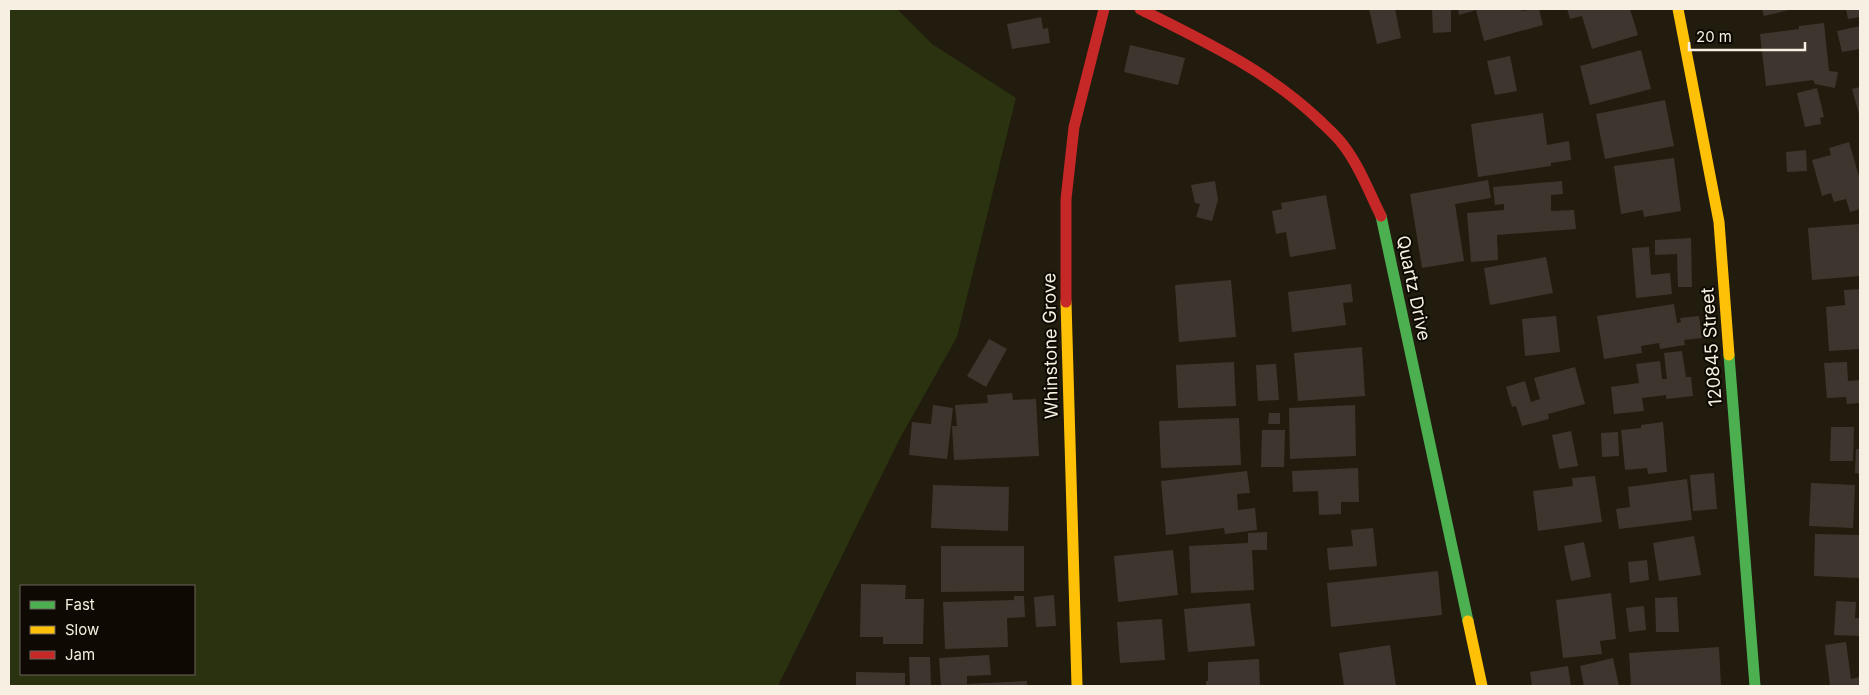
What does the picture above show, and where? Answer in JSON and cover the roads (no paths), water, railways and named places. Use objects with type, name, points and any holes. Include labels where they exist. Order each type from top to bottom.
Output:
[{"type":"street","name":"Whinstone Grove","points":[[1077,686],[1066,289],[1066,199],[1074,127],[1104,9]]},
{"type":"street","name":"Quartz Drive","points":[[1140,9],[1215,47],[1272,80],[1312,112],[1344,146],[1362,176],[1381,217],[1482,686]]},
{"type":"street","name":"120845 Street","points":[[1678,9],[1719,222],[1755,686]]}]
